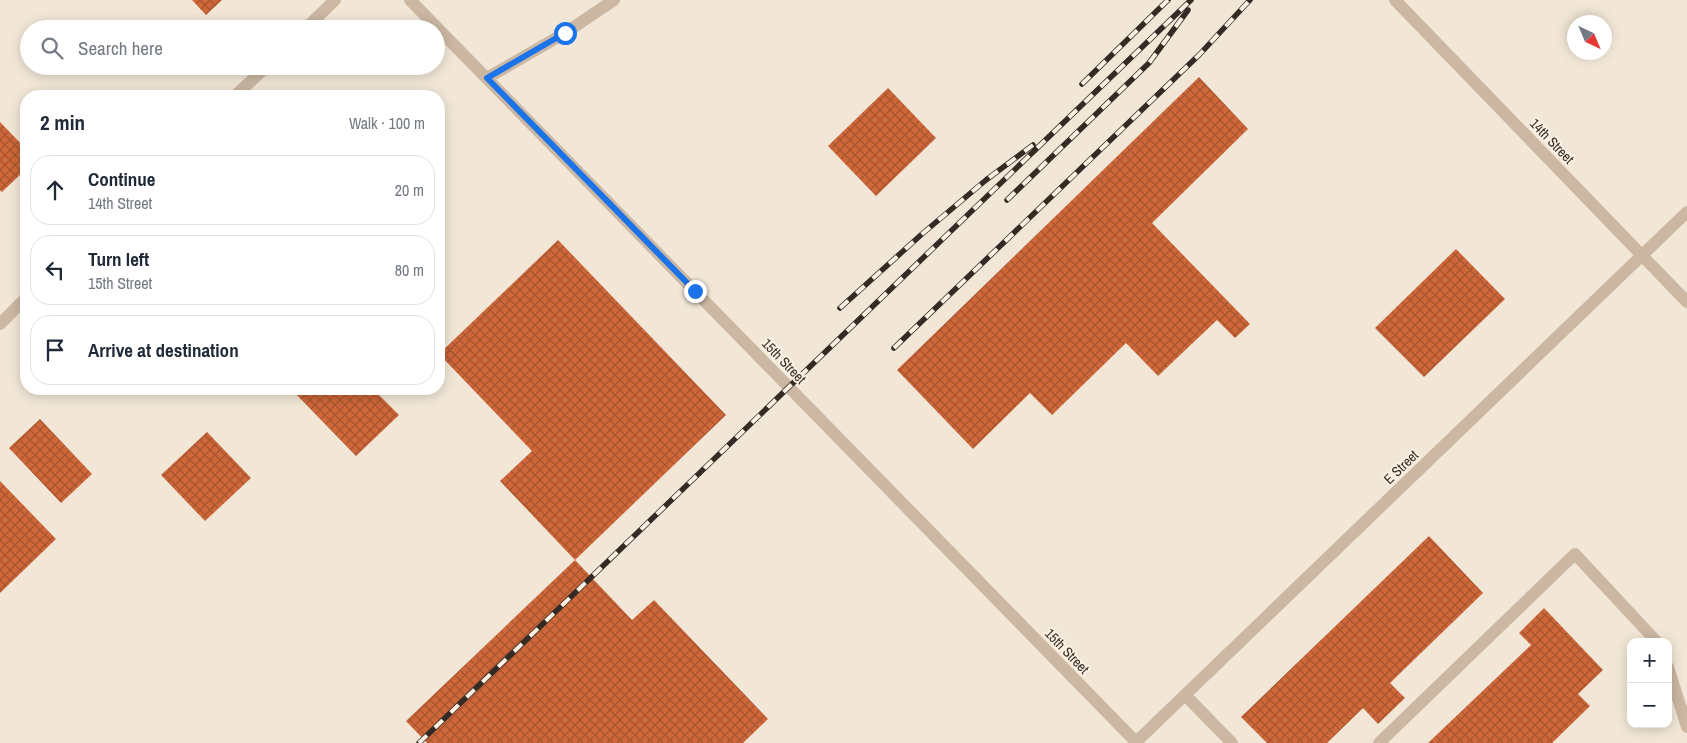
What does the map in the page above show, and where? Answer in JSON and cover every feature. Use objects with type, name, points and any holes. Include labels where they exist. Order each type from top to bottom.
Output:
[{"type":"lane","points":[[314,20],[335,0]]},
{"type":"lane","name":"15th Street","points":[[410,0],[430,20]]},
{"type":"lane","points":[[487,78],[565,33],[614,0]]},
{"type":"lane","name":"14th Street","points":[[1395,0],[1687,302]]},
{"type":"lane","name":"15th Street","points":[[445,35],[1136,743]]},
{"type":"lane","points":[[242,90],[257,75]]},
{"type":"lane","name":"E Street","points":[[1136,743],[1687,212]]},
{"type":"lane","points":[[0,324],[20,304]]},
{"type":"lane","points":[[1379,743],[1575,554],[1653,638]]},
{"type":"lane","points":[[1672,680],[1687,727]]},
{"type":"lane","points":[[1185,695],[1232,743]]},
{"type":"building","points":[[192,0],[222,0],[206,15]]},
{"type":"building","points":[[1199,77],[1248,129],[1152,223],[1250,324],[1235,338],[1217,320],[1158,376],[1126,343],[1052,415],[1030,393],[973,449],[897,370]]},
{"type":"building","points":[[888,88],[936,138],[876,196],[828,146]]},
{"type":"building","points":[[0,122],[20,143],[20,175],[2,192],[0,190]]},
{"type":"building","points":[[558,240],[726,415],[575,560],[500,481],[532,451],[445,360],[445,348]]},
{"type":"building","points":[[1456,249],[1505,299],[1424,377],[1375,328]]},
{"type":"building","points":[[297,395],[379,395],[399,415],[356,456]]},
{"type":"building","points":[[40,419],[92,474],[61,503],[9,448]]},
{"type":"building","points":[[207,432],[251,478],[205,521],[161,475]]},
{"type":"building","points":[[0,481],[56,539],[0,593]]},
{"type":"building","points":[[1429,536],[1483,593],[1390,683],[1405,698],[1378,724],[1363,708],[1327,743],[1267,743],[1241,717]]},
{"type":"building","points":[[575,560],[632,620],[654,600],[768,719],[743,743],[427,743],[406,721]]},
{"type":"building","points":[[1544,608],[1603,670],[1578,694],[1590,706],[1552,743],[1428,743],[1531,645],[1519,633]]},
{"type":"railway","points":[[1082,84],[1168,0]]},
{"type":"railway","points":[[419,743],[1191,0]]},
{"type":"railway","points":[[894,348],[1200,54],[1250,0]]},
{"type":"railway","points":[[1007,200],[1149,63],[1188,10]]},
{"type":"railway","points":[[840,308],[922,234],[986,180],[1033,145]]},
{"type":"route","points":[[565,33],[487,78],[695,291]]}]
